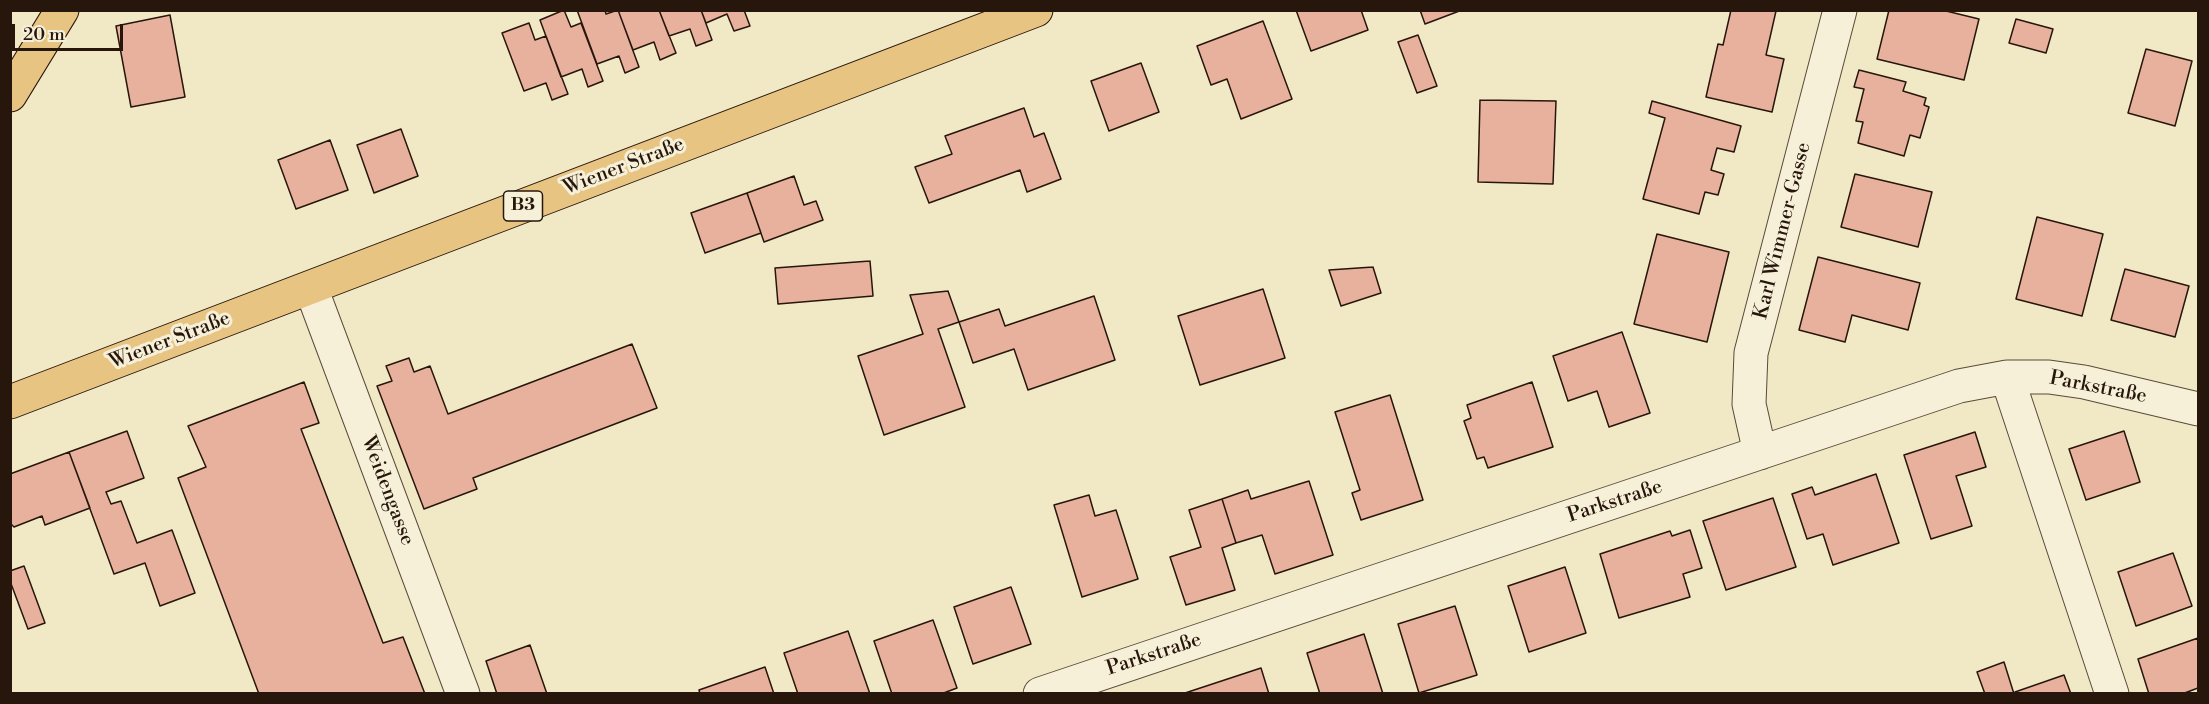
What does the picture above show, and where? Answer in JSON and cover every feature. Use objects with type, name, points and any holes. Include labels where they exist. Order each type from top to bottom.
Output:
[{"type":"main road","points":[[10,95],[62,10]]},
{"type":"main road","name":"Wiener Straße","points":[[10,402],[1036,10]]},
{"type":"street","name":"Karl Wimmer-Gasse","points":[[1760,453],[1749,404],[1751,353],[1840,10]]},
{"type":"street","name":"Weidengasse","points":[[311,288],[463,693]]},
{"type":"street","name":"Parkstraße","points":[[1040,693],[1959,386],[2007,377],[2049,377],[2084,382],[2199,409]]},
{"type":"street","points":[[2007,377],[2112,693]]},
{"type":"building","points":[[564,10],[571,27],[581,23],[603,81],[588,87],[582,69],[561,77],[540,20]]},
{"type":"building","points":[[577,10],[605,10],[606,14],[618,10],[639,67],[625,73],[619,56],[597,64]]},
{"type":"building","points":[[618,10],[659,10],[676,53],[660,60],[654,42],[633,50]]},
{"type":"building","points":[[659,10],[701,10],[712,40],[696,46],[690,29],[669,36]]},
{"type":"building","points":[[701,10],[744,10],[750,26],[734,31],[727,14],[706,23]]},
{"type":"building","points":[[1296,10],[1361,10],[1368,30],[1311,51]]},
{"type":"building","points":[[1420,10],[1462,10],[1425,24]]},
{"type":"building","points":[[1731,10],[1776,11],[1766,55],[1784,59],[1772,112],[1706,97],[1718,44],[1723,45]]},
{"type":"building","points":[[1889,10],[1942,10],[1979,19],[1964,80],[1877,59]]},
{"type":"building","points":[[170,15],[185,97],[131,107],[116,26]]},
{"type":"building","points":[[2016,19],[2053,29],[2046,53],[2009,43]]},
{"type":"building","points":[[1263,21],[1292,99],[1241,119],[1227,79],[1211,85],[1197,46]]},
{"type":"building","points":[[529,23],[535,40],[546,36],[568,94],[552,100],[546,83],[524,91],[502,33]]},
{"type":"building","points":[[1418,35],[1437,86],[1417,93],[1398,42]]},
{"type":"building","points":[[2146,49],[2192,61],[2175,126],[2128,113]]},
{"type":"building","points":[[1141,63],[1159,112],[1109,131],[1091,81]]},
{"type":"building","points":[[1859,70],[1906,82],[1903,91],[1926,98],[1924,105],[1929,107],[1920,138],[1910,135],[1904,156],[1858,143],[1863,122],[1856,121],[1864,89],[1854,87]]},
{"type":"building","points":[[1480,100],[1556,101],[1553,184],[1478,182]]},
{"type":"building","points":[[1652,101],[1741,126],[1734,152],[1717,148],[1711,170],[1724,174],[1718,195],[1705,192],[1699,214],[1643,199],[1665,118],[1649,113]]},
{"type":"building","points":[[1024,108],[1034,137],[1044,133],[1061,179],[1027,192],[1020,170],[929,203],[915,167],[952,154],[945,136]]},
{"type":"building","points":[[401,129],[418,176],[374,193],[357,145]]},
{"type":"building","points":[[330,140],[348,190],[296,209],[278,160]]},
{"type":"building","points":[[1855,174],[1932,192],[1918,247],[1841,227]]},
{"type":"building","points":[[794,176],[804,205],[816,201],[823,220],[764,242],[747,193]]},
{"type":"building","points":[[747,193],[761,233],[705,253],[691,213]]},
{"type":"building","points":[[2037,217],[2103,234],[2082,316],[2016,299]]},
{"type":"building","points":[[1657,234],[1729,252],[1707,342],[1634,324]]},
{"type":"building","points":[[1818,257],[1920,283],[1908,330],[1852,315],[1845,342],[1799,330]]},
{"type":"building","points":[[870,261],[873,296],[778,304],[775,268]]},
{"type":"building","points":[[1373,267],[1381,293],[1341,306],[1329,270]]},
{"type":"building","points":[[2125,269],[2189,286],[2175,337],[2111,320]]},
{"type":"building","points":[[1263,289],[1285,358],[1200,385],[1178,316]]},
{"type":"building","points":[[948,291],[959,322],[938,329],[965,407],[884,435],[858,356],[923,334],[910,295]]},
{"type":"building","points":[[1094,296],[1115,360],[1028,390],[1014,349],[973,363],[959,322],[999,309],[1005,326]]},
{"type":"building","points":[[1622,332],[1650,413],[1609,427],[1597,391],[1568,401],[1553,356]]},
{"type":"building","points":[[632,344],[657,408],[473,478],[477,489],[424,509],[377,386],[392,381],[386,366],[409,358],[414,372],[430,366],[448,414]]},
{"type":"building","points":[[304,382],[319,423],[301,429],[383,643],[403,637],[425,694],[259,694],[178,478],[206,467],[188,426]]},
{"type":"building","points":[[1532,382],[1553,447],[1488,468],[1484,457],[1477,459],[1464,421],[1471,418],[1467,405]]},
{"type":"building","points":[[1390,395],[1423,500],[1361,520],[1352,493],[1360,490],[1335,412]]},
{"type":"building","points":[[127,431],[144,478],[106,492],[111,504],[121,501],[137,543],[172,530],[195,593],[160,606],[145,563],[114,574],[69,452]]},
{"type":"building","points":[[2124,431],[2140,482],[2086,500],[2069,449]]},
{"type":"building","points":[[1975,432],[1986,467],[1956,476],[1972,526],[1931,539],[1904,455]]},
{"type":"building","points":[[69,452],[90,508],[45,525],[42,516],[14,527],[10,523],[10,474]]},
{"type":"building","points":[[1876,474],[1899,543],[1833,565],[1823,534],[1807,539],[1792,494],[1812,487],[1815,495]]},
{"type":"building","points":[[1309,481],[1333,555],[1275,574],[1262,535],[1236,543],[1222,499],[1248,490],[1251,499]]},
{"type":"building","points":[[1089,495],[1095,516],[1116,510],[1138,579],[1082,597],[1054,505]]},
{"type":"building","points":[[1773,498],[1796,567],[1726,590],[1703,521]]},
{"type":"building","points":[[1222,499],[1236,543],[1222,548],[1235,590],[1186,605],[1170,557],[1201,547],[1189,510]]},
{"type":"building","points":[[1690,530],[1702,568],[1683,574],[1690,597],[1619,618],[1600,554],[1670,531],[1672,536]]},
{"type":"building","points":[[2173,553],[2192,606],[2136,626],[2118,572]]},
{"type":"building","points":[[24,566],[45,623],[28,629],[10,581],[10,571]]},
{"type":"building","points":[[1565,567],[1586,633],[1529,652],[1508,586]]},
{"type":"building","points":[[1011,587],[1031,644],[973,664],[954,607]]},
{"type":"building","points":[[1455,606],[1477,675],[1419,693],[1398,624]]},
{"type":"building","points":[[933,620],[957,688],[941,694],[892,694],[874,641]]},
{"type":"building","points":[[848,631],[870,694],[798,694],[784,653]]},
{"type":"building","points":[[1364,634],[1383,694],[1320,694],[1307,653]]},
{"type":"building","points":[[2198,638],[2198,688],[2182,694],[2149,694],[2138,659]]},
{"type":"building","points":[[530,645],[547,694],[497,694],[486,661]]},
{"type":"building","points":[[2004,662],[2014,694],[1985,694],[1977,672]]},
{"type":"building","points":[[765,667],[774,694],[700,694],[699,690]]},
{"type":"building","points":[[1261,668],[1269,694],[1182,694]]},
{"type":"building","points":[[2064,675],[2071,694],[2016,694],[2015,692]]}]
